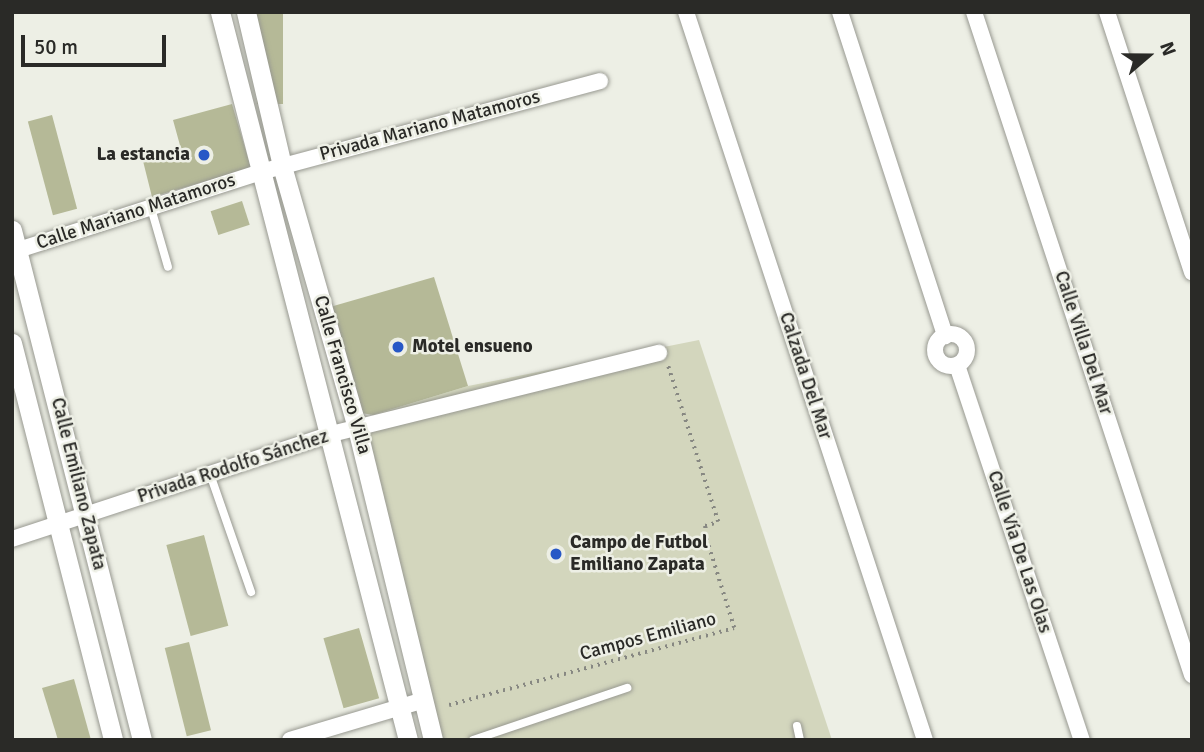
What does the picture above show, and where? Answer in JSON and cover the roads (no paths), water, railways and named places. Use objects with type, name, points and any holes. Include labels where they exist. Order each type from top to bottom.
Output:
[{"type":"street","name":"Calle Francisco Villa","points":[[220,12],[408,740]]},
{"type":"street","name":"Calle Francisco Villa","points":[[246,12],[282,166],[358,428],[433,740]]},
{"type":"street","name":"Calzada Del Mar","points":[[686,12],[925,740]]},
{"type":"street","name":"Calle Vía De Las Olas","points":[[840,12],[945,335]]},
{"type":"street","name":"Calle Villa Del Mar","points":[[974,12],[1192,675]]},
{"type":"street","points":[[1107,12],[1192,272]]},
{"type":"street","name":"Privada Mariano Matamoros","points":[[261,172],[600,81]]},
{"type":"street","name":"Calle Mariano Matamoros","points":[[15,252],[261,172]]},
{"type":"street","name":"Calle Emiliano Zapata","points":[[12,230],[15,252],[87,515],[142,740]]},
{"type":"street","name":"Calle Vía De Las Olas","points":[[945,335],[939,341],[936,356],[957,365]]},
{"type":"street","name":"Calle Vía De Las Olas","points":[[945,335],[961,338],[966,344],[957,365],[1082,740]]},
{"type":"street","name":"Calle Emiliano Zapata","points":[[12,344],[113,740]]},
{"type":"street","name":"Privada Rodolfo Sánchez","points":[[12,539],[331,434],[662,355]]},
{"type":"street","points":[[290,740],[424,700]]},
{"type":"lane","points":[[151,208],[168,267]]},
{"type":"lane","points":[[210,474],[251,592]]},
{"type":"lane","points":[[473,740],[627,688]]},
{"type":"lane","points":[[797,726],[800,740]]},
{"type":"place","name":"La estancia","points":[[204,155]]},
{"type":"place","name":"Motel ensueno","points":[[398,347]]},
{"type":"place","name":"Campo de Futbol Emiliano Zapata","points":[[556,554]]}]
